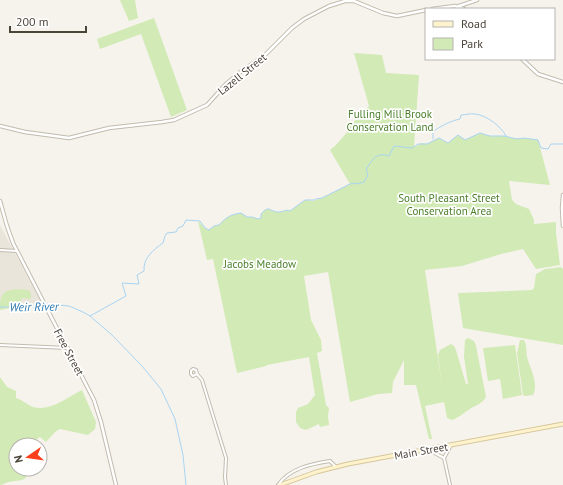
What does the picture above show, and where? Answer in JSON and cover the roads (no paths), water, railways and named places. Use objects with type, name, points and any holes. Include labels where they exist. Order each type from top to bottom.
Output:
[{"type":"main road","name":"Main Street","points":[[279,485],[336,467],[563,424]]},
{"type":"street","points":[[441,8],[458,6],[477,0]]},
{"type":"street","name":"Lazell Street","points":[[0,126],[69,138],[109,128],[174,120],[207,105],[226,84],[243,70],[263,57],[304,18],[329,6],[345,1],[354,1],[383,13],[397,16],[425,10]]},
{"type":"street","points":[[458,6],[462,8]]},
{"type":"street","points":[[523,60],[538,74],[563,82]]},
{"type":"street","points":[[563,195],[563,226]]},
{"type":"street","name":"Free Street","points":[[0,201],[8,231],[17,251],[85,381],[96,407],[116,485]]},
{"type":"street","points":[[0,250],[17,251]]},
{"type":"street","points":[[0,345],[68,348]]},
{"type":"street","points":[[197,374],[202,380],[226,458],[226,485]]},
{"type":"street","points":[[450,485],[444,458],[451,445]]},
{"type":"street","points":[[429,449],[444,458]]},
{"type":"street","points":[[279,485],[288,474],[297,469],[330,461],[336,467]]},
{"type":"waterway","points":[[433,139],[433,132],[438,128],[460,119],[461,115],[471,114],[484,116],[501,128],[506,136]]},
{"type":"waterway","points":[[90,316],[126,296],[122,283],[139,284],[137,275],[144,271],[145,262],[149,255],[163,243],[167,233],[176,232],[178,228],[183,226],[186,220],[200,221],[205,228],[209,230],[214,226],[219,225],[228,217],[241,213],[247,217],[258,219],[261,218],[261,214],[266,209],[276,212],[287,210],[290,211],[305,200],[322,198],[350,184],[364,182],[368,175],[366,170],[370,163],[375,157],[381,155],[389,156],[394,146],[412,148],[418,144],[427,144],[439,138],[448,143],[458,135],[465,140],[480,133],[490,136],[538,140],[541,148],[548,149],[551,144],[563,144]]},
{"type":"waterway","name":"Weir River","points":[[0,307],[36,307],[47,304],[69,306],[90,316],[112,335],[142,366],[161,389],[175,419],[183,455],[186,485]]},
{"type":"park label","name":"Fulling Mill Brook Conservation Land","points":[[390,120]]},
{"type":"park label","name":"South Pleasant Street Conservation Area","points":[[449,204]]},
{"type":"park label","name":"Jacobs Meadow","points":[[260,264]]}]
